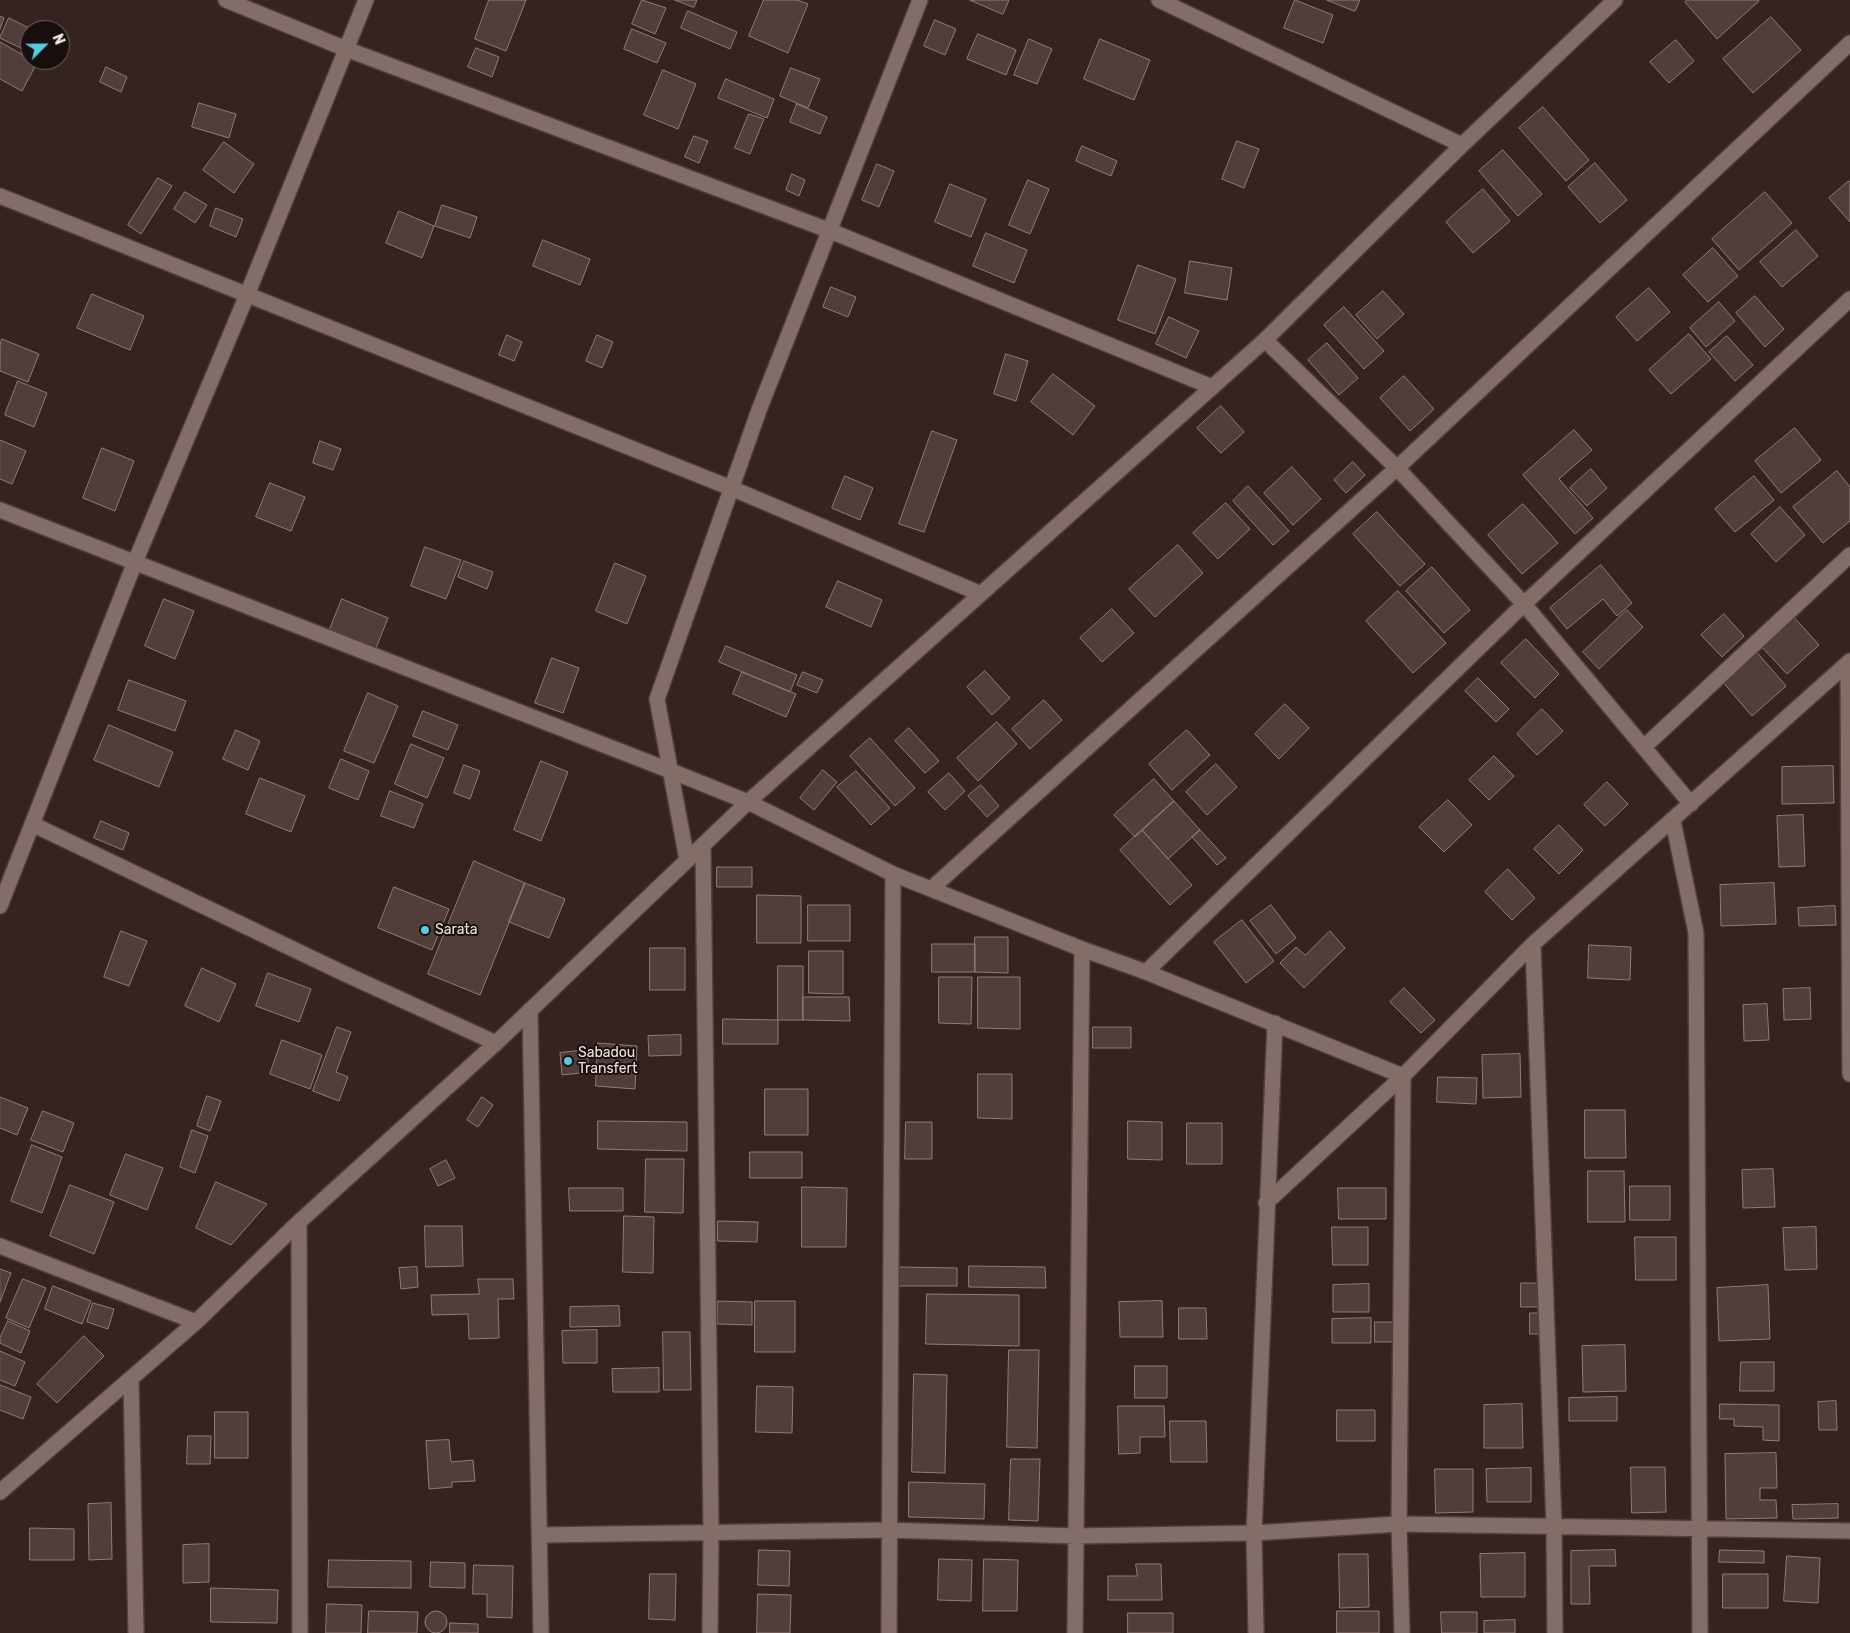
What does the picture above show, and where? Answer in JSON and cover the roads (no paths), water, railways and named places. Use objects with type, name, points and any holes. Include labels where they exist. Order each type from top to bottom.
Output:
[{"type":"street","points":[[226,0],[346,49],[828,230],[1212,387]]},
{"type":"street","points":[[0,906],[135,562],[247,295],[366,0]]},
{"type":"street","points":[[687,860],[657,699],[731,488],[828,230],[920,0]]},
{"type":"street","points":[[1159,0],[1462,145]]},
{"type":"street","points":[[0,1492],[196,1322],[299,1222],[496,1043],[748,802],[1265,340],[1462,145],[1615,0]]},
{"type":"street","points":[[931,888],[1397,468],[1850,43]]},
{"type":"street","points":[[0,196],[731,488],[981,594]]},
{"type":"street","points":[[1146,972],[1524,604],[1850,299]]},
{"type":"street","points":[[1265,340],[1397,468],[1524,604],[1691,804]]},
{"type":"street","points":[[0,510],[748,802],[893,874],[1082,950],[1146,972],[1275,1023],[1403,1076]]},
{"type":"street","points":[[1644,747],[1850,555]]},
{"type":"street","points":[[1266,1203],[1403,1076],[1533,944],[1849,662]]},
{"type":"street","points":[[1849,662],[1850,1074]]},
{"type":"street","points":[[1673,821],[1696,934],[1700,1633]]},
{"type":"street","points":[[32,824],[343,973],[496,1043]]},
{"type":"street","points":[[703,845],[711,1532],[710,1633]]},
{"type":"street","points":[[889,1633],[888,1530],[893,874]]},
{"type":"street","points":[[1533,944],[1554,1525],[1555,1633]]},
{"type":"street","points":[[1076,1633],[1075,1536],[1082,950]]},
{"type":"street","points":[[530,1010],[541,1633]]},
{"type":"street","points":[[1256,1633],[1254,1533],[1266,1203],[1275,1023]]},
{"type":"street","points":[[1402,1633],[1399,1524],[1403,1076]]},
{"type":"street","points":[[299,1222],[300,1633]]},
{"type":"street","points":[[0,1246],[196,1322]]},
{"type":"street","points":[[131,1379],[136,1633]]},
{"type":"street","points":[[539,1535],[888,1530],[1075,1536],[1254,1533],[1399,1524],[1850,1531]]},
{"type":"place","name":"Sarata","points":[[425,930]]},
{"type":"place","name":"Sabadou Transfert","points":[[568,1061]]}]
